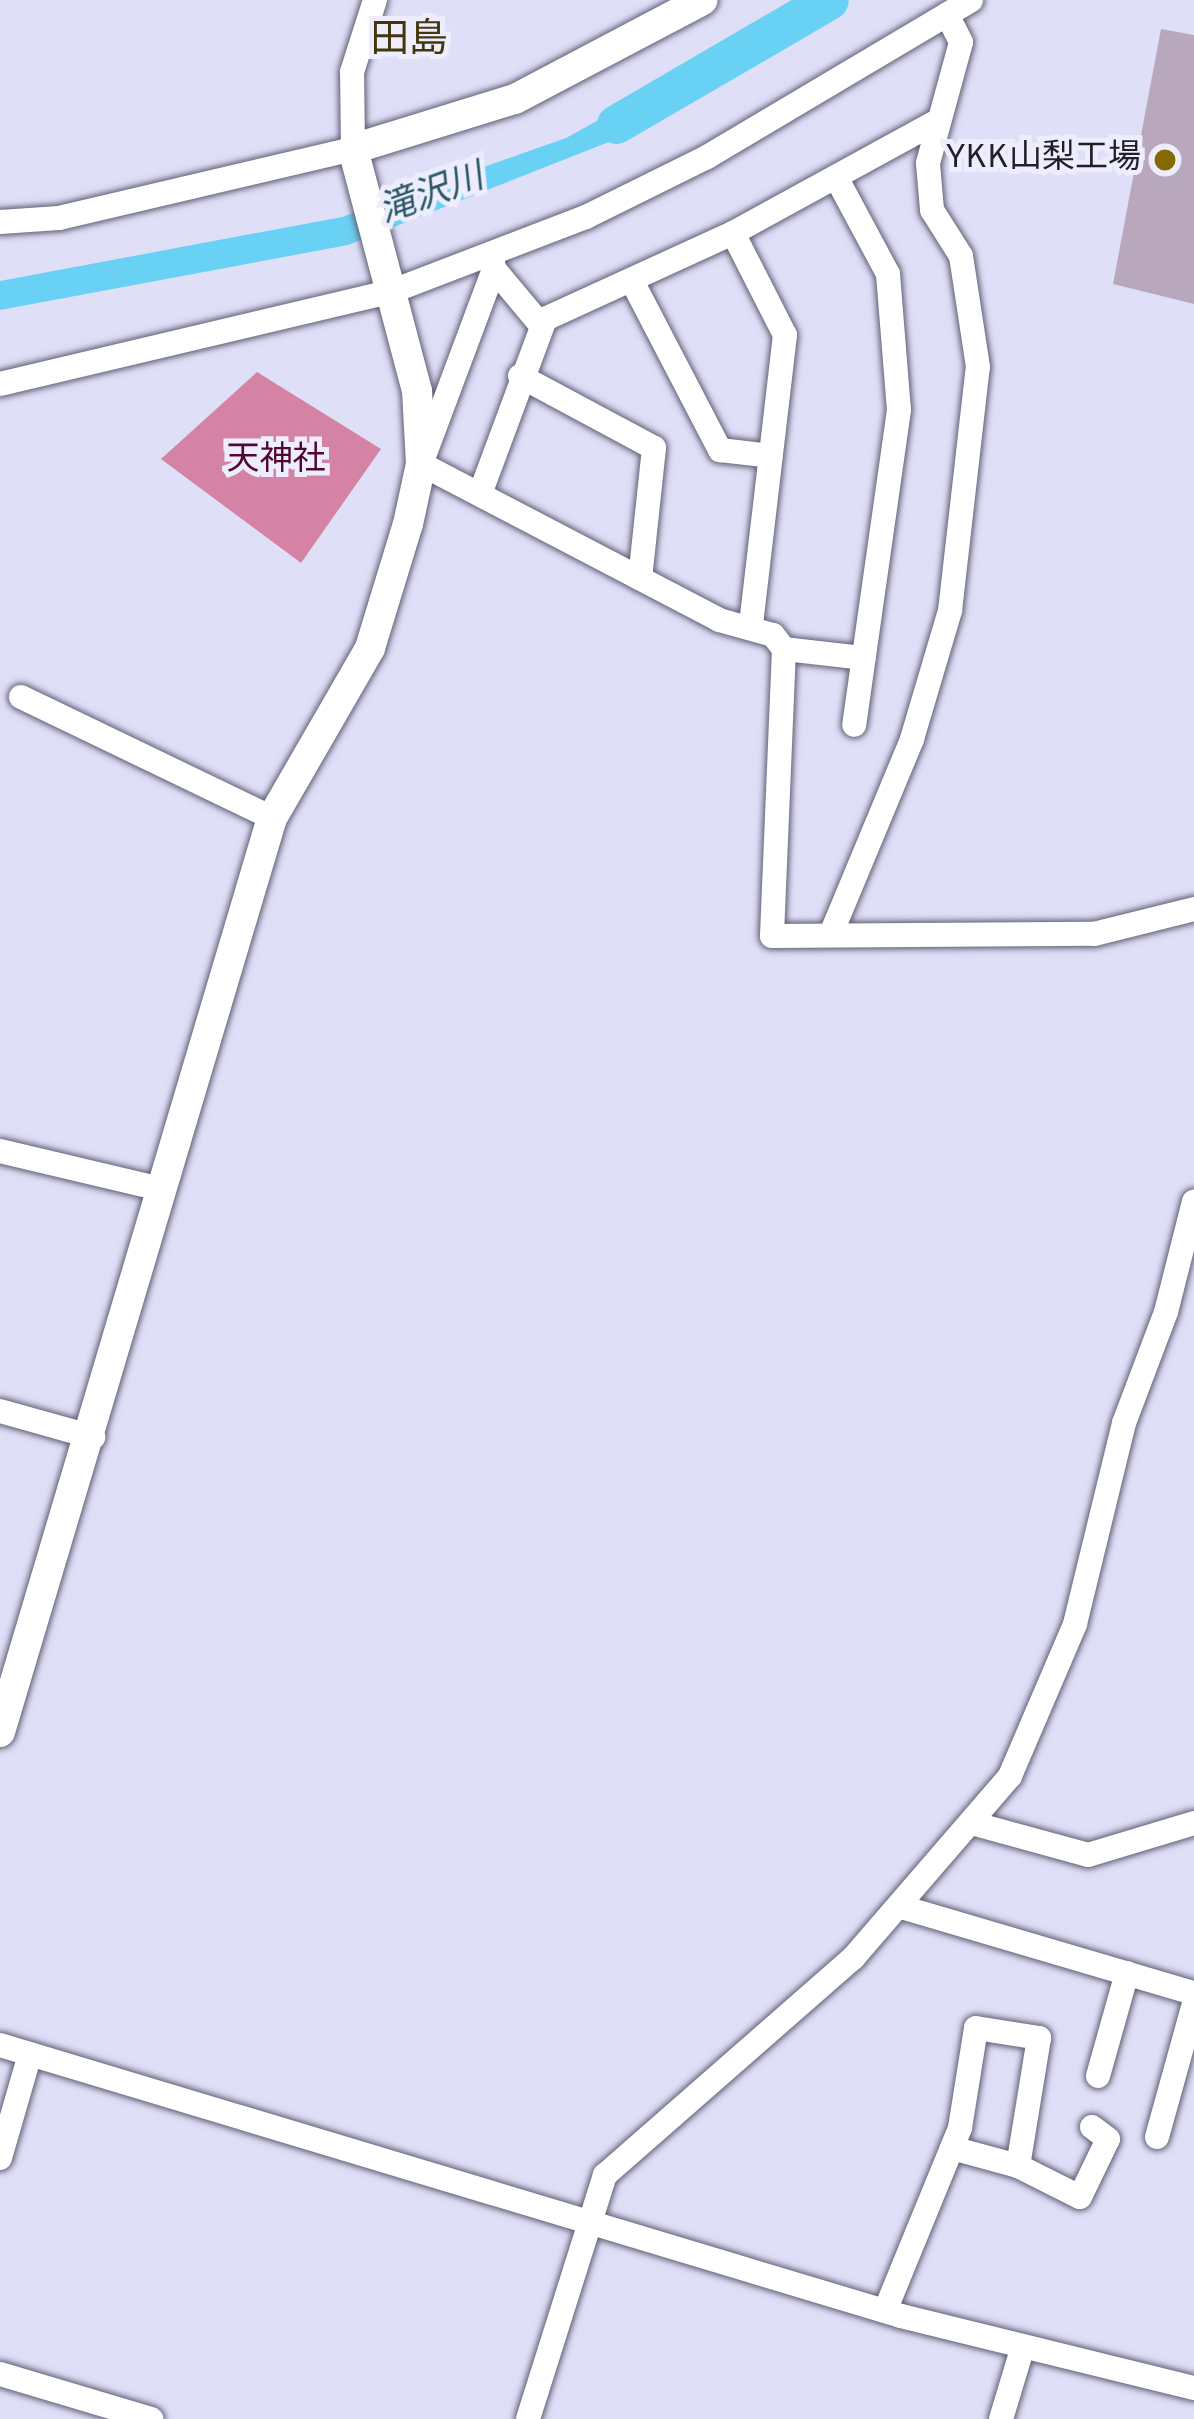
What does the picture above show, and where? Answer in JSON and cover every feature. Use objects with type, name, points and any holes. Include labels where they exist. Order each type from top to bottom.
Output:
[{"type":"street","points":[[375,0],[352,72],[355,158],[417,391],[421,464]]},
{"type":"street","points":[[0,222],[59,218],[355,158],[515,99],[704,0]]},
{"type":"street","points":[[0,384],[493,261],[707,158],[971,0]]},
{"type":"street","points":[[831,934],[912,739],[950,610],[978,367],[962,256],[932,210],[928,163],[961,42],[947,14]]},
{"type":"street","points":[[480,494],[540,324],[733,233],[936,122]]},
{"type":"street","points":[[836,177],[888,274],[898,410],[854,725]]},
{"type":"street","points":[[733,233],[785,335],[751,624]]},
{"type":"street","points":[[493,261],[540,324]]},
{"type":"street","points":[[1,1723],[93,1437],[272,818],[370,648],[395,582],[421,464],[493,261]]},
{"type":"street","points":[[632,281],[720,450],[770,455]]},
{"type":"street","points":[[520,376],[655,448],[640,578]]},
{"type":"street","points":[[421,464],[719,620],[751,624],[784,649],[863,658]]},
{"type":"street","points":[[784,649],[772,936],[1094,934],[1194,909]]},
{"type":"street","points":[[21,697],[272,818]]},
{"type":"street","points":[[0,1151],[161,1189]]},
{"type":"street","points":[[528,2419],[605,2176],[624,2153],[804,2003],[901,1907],[975,1824],[1010,1776],[1075,1624],[1124,1423],[1166,1312],[1194,1201]]},
{"type":"street","points":[[0,1411],[93,1437]]},
{"type":"street","points":[[975,1824],[1088,1855],[1114,1853],[1194,1823]]},
{"type":"street","points":[[901,1907],[1194,1993]]},
{"type":"street","points":[[1099,2076],[1127,1973]]},
{"type":"street","points":[[1157,2138],[1194,2004]]},
{"type":"street","points":[[885,2311],[968,2099],[976,2028],[1039,2038],[1018,2166]]},
{"type":"street","points":[[0,2045],[885,2311],[1194,2388]]},
{"type":"street","points":[[0,2158],[31,2054]]},
{"type":"street","points":[[952,2148],[1018,2166],[1080,2197],[1108,2139],[1092,2127]]},
{"type":"street","points":[[1001,2419],[1023,2346]]},
{"type":"street","points":[[0,2374],[152,2419]]},
{"type":"green space","name":"天神社","points":[[257,372],[381,449],[301,563],[161,459]]},
{"type":"water","points":[[655,89],[670,110],[619,138],[348,245],[0,310],[0,281],[342,217],[566,138]]},
{"type":"building","name":"YKK山梨工場","points":[[1161,29],[1194,35],[1194,304],[1113,284]]},
{"type":"waterway","name":"滝沢川","points":[[616,124],[829,0]]},
{"type":"place","name":"YKK山梨工場","points":[[1165,160]]},
{"type":"district","name":"田島","points":[[409,42]]}]
